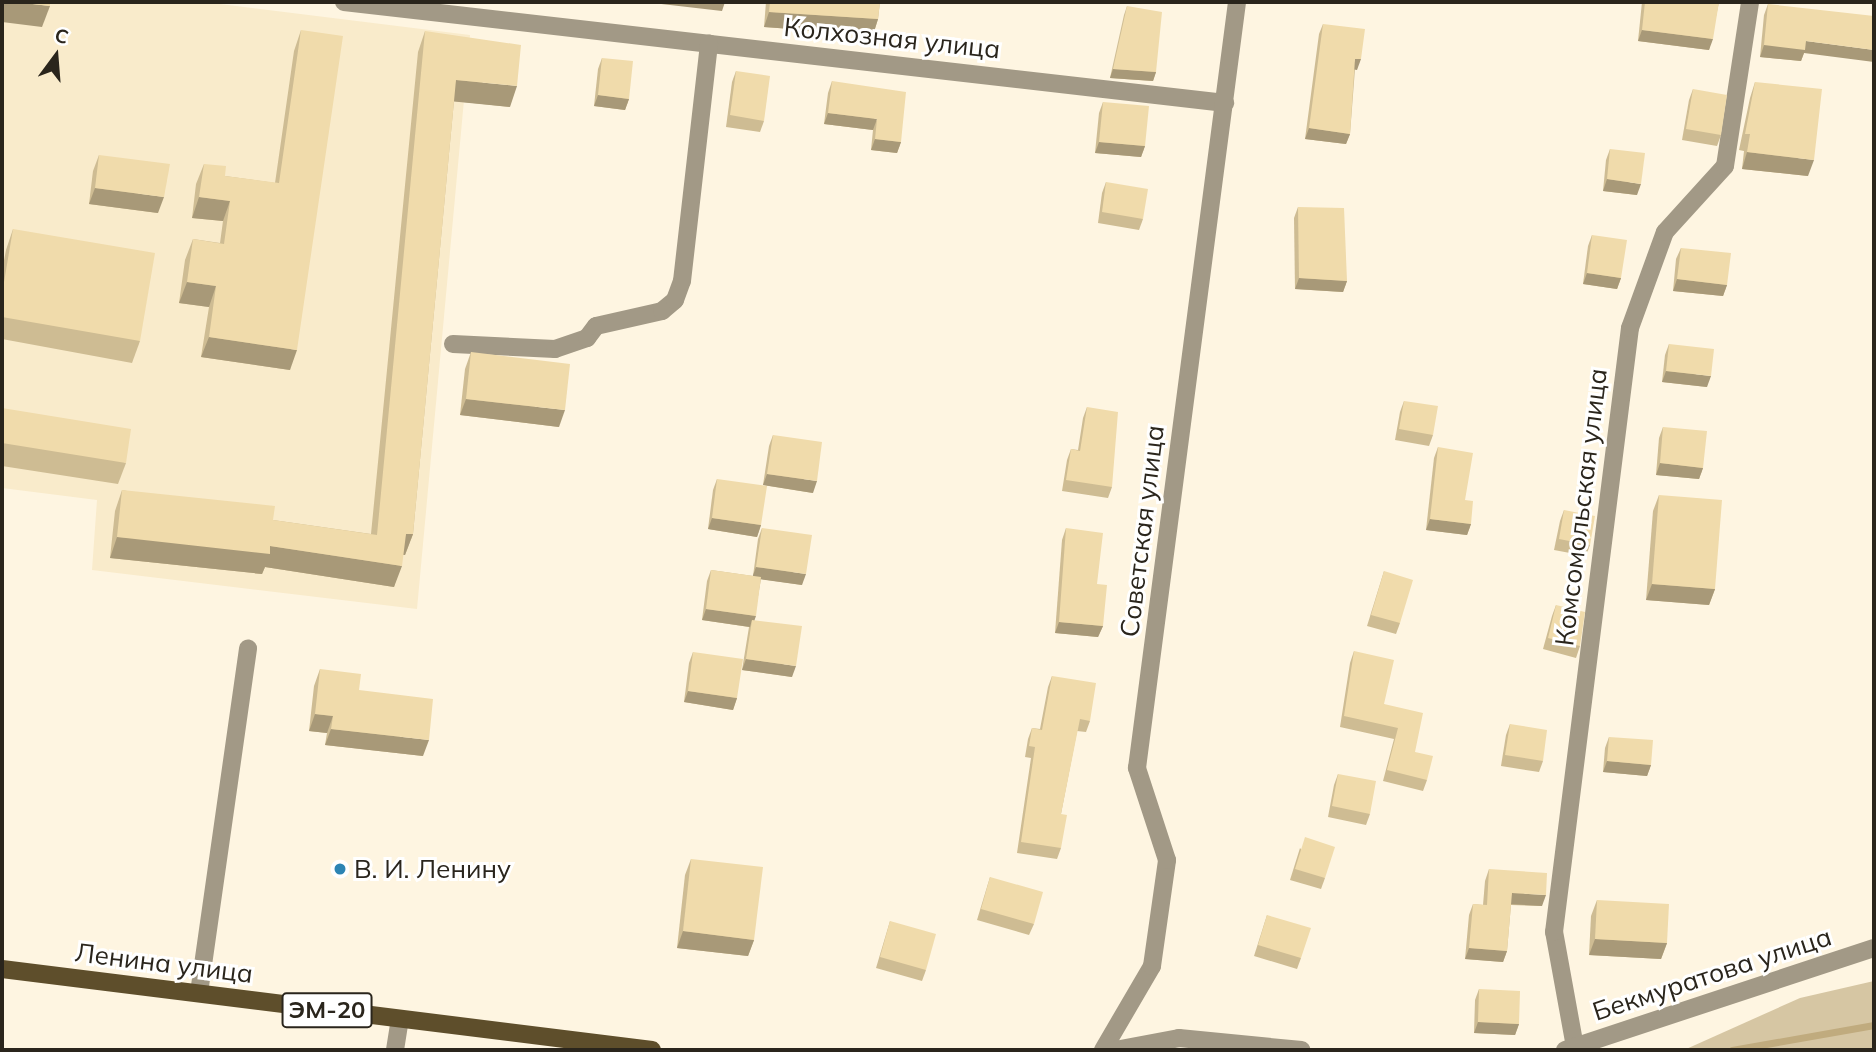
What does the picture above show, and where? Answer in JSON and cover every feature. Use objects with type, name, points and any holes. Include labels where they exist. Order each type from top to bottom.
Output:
[{"type":"main road","name":"Ленина улица","points":[[2,969],[652,1050]]},
{"type":"street","name":"Колхозная улица","points":[[344,2],[1225,103]]},
{"type":"street","name":"Советская улица","points":[[1103,1050],[1152,966],[1167,860],[1138,768],[1237,2]]},
{"type":"street","name":"Комсомольская улица","points":[[1570,1049],[1554,932],[1630,328],[1665,232],[1725,166],[1750,2]]},
{"type":"street","points":[[453,344],[555,349],[587,338],[596,326],[662,311],[675,300],[682,281],[709,44]]},
{"type":"street","points":[[199,993],[248,648]]},
{"type":"street","name":"Бекмуратова улица","points":[[1570,1049],[1874,948]]},
{"type":"street","points":[[395,1050],[400,1019]]},
{"type":"street","points":[[1115,1050],[1179,1038],[1301,1050]]},
{"type":"shaded area","points":[[2,2],[204,2],[470,35],[417,609],[92,570],[97,500],[2,488]]},
{"type":"shaded area","points":[[1874,981],[1874,1049],[1684,1050],[1800,998]]},
{"type":"building","points":[[15,2],[50,2],[50,6]]},
{"type":"building","points":[[770,2],[880,2],[878,19],[769,12]]},
{"type":"building","points":[[1645,2],[1719,2],[1713,39],[1642,30]]},
{"type":"building","points":[[1768,4],[1874,16],[1874,50],[1806,41],[1805,50],[1764,45]]},
{"type":"building","points":[[1127,6],[1162,12],[1156,72],[1113,69]]},
{"type":"building","points":[[1323,24],[1365,29],[1361,59],[1355,59],[1350,134],[1309,128]]},
{"type":"building","points":[[301,30],[343,36],[297,350],[209,337],[216,286],[187,282],[193,239],[224,244],[230,201],[199,197],[204,164],[226,166],[225,176],[279,183]]},
{"type":"building","points":[[425,31],[521,45],[517,86],[456,80],[413,534],[406,534],[402,566],[270,546],[270,554],[117,537],[122,490],[275,506],[273,520],[377,535]]},
{"type":"building","points":[[602,58],[633,61],[629,99],[598,95]]},
{"type":"building","points":[[736,71],[770,76],[764,121],[730,115]]},
{"type":"building","points":[[832,81],[906,92],[901,142],[875,139],[877,119],[828,113]]},
{"type":"building","points":[[1755,82],[1822,89],[1814,160],[1747,152],[1750,134],[1745,134]]},
{"type":"building","points":[[1693,89],[1727,95],[1721,135],[1686,129]]},
{"type":"building","points":[[1103,102],[1149,106],[1145,146],[1099,142]]},
{"type":"building","points":[[1610,149],[1645,153],[1641,184],[1607,179]]},
{"type":"building","points":[[99,155],[170,164],[164,197],[95,188]]},
{"type":"building","points":[[1106,182],[1148,189],[1143,219],[1102,212]]},
{"type":"building","points":[[1298,207],[1344,208],[1347,281],[1299,278]]},
{"type":"building","points":[[13,229],[155,253],[140,341],[2,317],[2,294]]},
{"type":"building","points":[[1592,235],[1627,240],[1621,278],[1587,273]]},
{"type":"building","points":[[1681,248],[1731,253],[1727,285],[1677,279]]},
{"type":"building","points":[[1669,344],[1714,349],[1711,376],[1666,371]]},
{"type":"building","points":[[471,352],[570,364],[565,410],[466,399]]},
{"type":"building","points":[[1404,401],[1438,406],[1433,435],[1399,429]]},
{"type":"building","points":[[1087,407],[1118,412],[1112,487],[1066,480],[1071,449],[1080,451]]},
{"type":"building","points":[[2,408],[131,429],[126,463],[2,443]]},
{"type":"building","points":[[1663,427],[1707,431],[1703,468],[1660,463]]},
{"type":"building","points":[[773,435],[822,442],[817,481],[767,474]]},
{"type":"building","points":[[1438,447],[1473,453],[1465,500],[1473,501],[1471,524],[1430,519]]},
{"type":"building","points":[[717,479],[767,486],[761,525],[712,518]]},
{"type":"building","points":[[1659,495],[1722,500],[1715,589],[1652,584]]},
{"type":"building","points":[[1564,510],[1595,516],[1590,545],[1559,539]]},
{"type":"building","points":[[762,528],[812,535],[806,574],[756,567]]},
{"type":"building","points":[[1066,528],[1103,533],[1097,584],[1107,585],[1103,626],[1059,622]]},
{"type":"building","points":[[711,570],[761,577],[756,616],[706,609]]},
{"type":"building","points":[[1384,571],[1413,580],[1400,623],[1371,615]]},
{"type":"building","points":[[1556,605],[1585,612],[1580,646],[1548,638]]},
{"type":"building","points":[[752,620],[802,626],[796,666],[746,659]]},
{"type":"building","points":[[1354,651],[1394,660],[1384,704],[1423,713],[1415,752],[1433,756],[1427,780],[1387,770],[1398,728],[1344,716]]},
{"type":"building","points":[[693,652],[743,659],[737,698],[688,691]]},
{"type":"building","points":[[320,669],[361,674],[359,690],[433,699],[429,740],[331,729],[333,716],[315,714]]},
{"type":"building","points":[[1052,676],[1096,683],[1090,721],[1080,719],[1061,814],[1067,815],[1061,848],[1021,842],[1035,747],[1029,746],[1032,728],[1042,730]]},
{"type":"building","points":[[1510,724],[1547,730],[1543,761],[1505,755]]},
{"type":"building","points":[[1609,737],[1653,740],[1651,765],[1607,761]]},
{"type":"building","points":[[1338,774],[1376,781],[1370,814],[1332,806]]},
{"type":"building","points":[[1305,837],[1335,847],[1325,878],[1295,869]]},
{"type":"building","points":[[691,859],[763,867],[754,940],[683,931]]},
{"type":"building","points":[[1489,869],[1547,873],[1546,895],[1512,893],[1507,951],[1469,948],[1473,904],[1487,905]]},
{"type":"building","points":[[990,877],[1043,892],[1034,924],[981,909]]},
{"type":"building","points":[[1597,900],[1669,904],[1667,943],[1595,939]]},
{"type":"building","points":[[1267,915],[1311,928],[1301,958],[1258,945]]},
{"type":"building","points":[[890,921],[936,934],[926,970],[880,957]]},
{"type":"building","points":[[1479,989],[1520,991],[1519,1024],[1478,1022]]},
{"type":"waterway","points":[[1732,1050],[1874,1025]]},
{"type":"place","name":"В. И. Ленину","points":[[340,869]]}]
